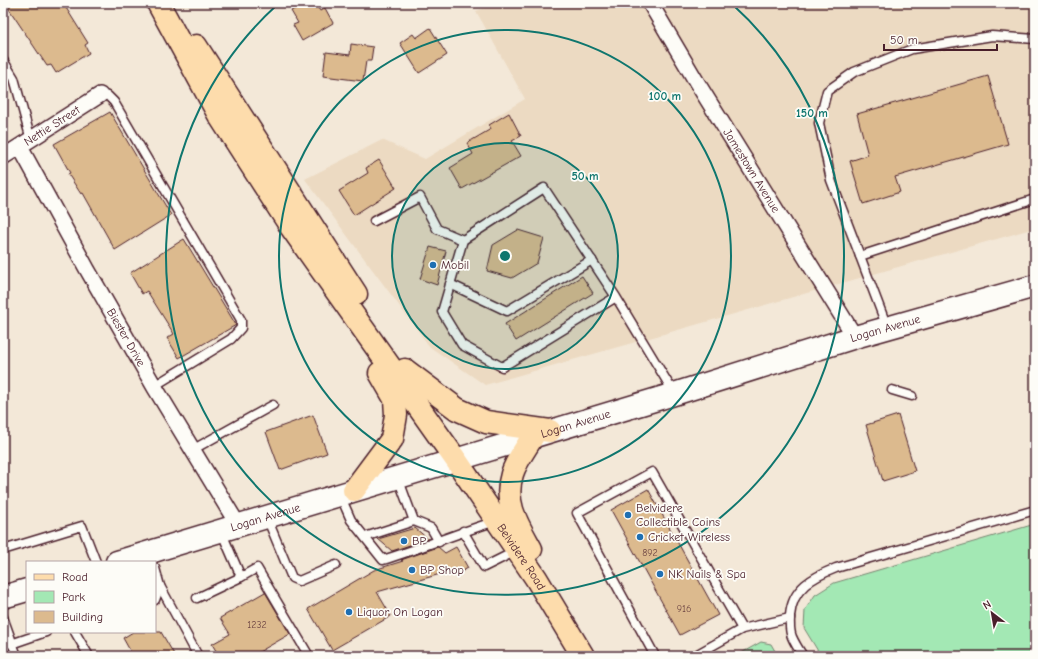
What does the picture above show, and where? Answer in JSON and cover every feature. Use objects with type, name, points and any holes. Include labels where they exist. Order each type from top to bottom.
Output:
[{"type":"main road","points":[[158,3],[219,115],[292,227],[456,460]]},
{"type":"main road","points":[[169,3],[405,370],[456,460]]},
{"type":"main road","name":"Logan Avenue","points":[[135,561],[153,560],[229,528],[266,516],[674,394],[855,337],[1035,286]]},
{"type":"main road","points":[[347,492],[392,439],[396,415],[395,399],[367,349],[358,320]]},
{"type":"main road","points":[[405,370],[457,409],[486,422],[541,434],[512,474],[508,497],[514,516],[545,574],[557,613]]},
{"type":"main road","name":"Belvidere Road","points":[[456,460],[517,550],[583,656]]},
{"type":"main road","points":[[3,597],[26,590]]},
{"type":"street","name":"Jamestown Avenue","points":[[652,4],[855,337]]},
{"type":"street","name":"Nettie Street","points":[[3,157],[100,95]]},
{"type":"street","name":"Biester Drive","points":[[25,143],[87,270],[192,450],[229,528]]},
{"type":"lane","points":[[887,328],[832,180],[819,123],[828,91],[854,72],[912,49],[992,36],[1035,39]]},
{"type":"lane","points":[[3,60],[14,78],[25,143]]},
{"type":"lane","points":[[100,95],[108,96],[114,102],[240,320],[241,328],[231,339],[154,386]]},
{"type":"lane","points":[[616,297],[502,367],[462,345],[442,312],[463,240],[544,188],[616,297],[674,394]]},
{"type":"lane","points":[[374,221],[420,197],[437,229],[463,240]]},
{"type":"lane","points":[[860,256],[1035,199]]},
{"type":"lane","points":[[450,284],[507,311],[592,260]]},
{"type":"lane","points":[[892,390],[912,396]]},
{"type":"lane","points":[[192,450],[273,405]]},
{"type":"lane","points":[[655,656],[577,514],[652,472],[742,629]]},
{"type":"lane","points":[[398,477],[414,520],[430,528],[439,542]]},
{"type":"lane","points":[[347,492],[351,520],[383,560],[439,542],[497,520]]},
{"type":"lane","points":[[803,656],[792,636],[790,618],[791,609],[796,595],[802,586],[815,576],[836,568],[1035,510]]},
{"type":"lane","points":[[266,516],[292,578],[299,581],[336,565]]},
{"type":"lane","points":[[365,537],[414,520]]},
{"type":"lane","points":[[3,550],[82,526],[96,561]]},
{"type":"lane","points":[[229,528],[241,577]]},
{"type":"lane","points":[[463,532],[484,567],[517,550]]},
{"type":"lane","points":[[197,598],[257,568],[309,656]]},
{"type":"lane","points":[[156,571],[160,586],[198,656]]},
{"type":"lane","points":[[156,597],[160,586]]},
{"type":"lane","points":[[3,617],[16,656]]},
{"type":"lane","points":[[694,656],[742,629],[790,618]]},
{"type":"lane","points":[[11,644],[43,633]]},
{"type":"lane","points":[[76,633],[89,656]]},
{"type":"shaded area","points":[[499,3],[1035,3],[1035,228],[485,385],[430,347],[305,179],[382,140],[425,159],[525,99],[476,11]]},
{"type":"green space","points":[[1035,524],[1035,656],[821,656],[804,628],[805,610],[815,595],[834,583]]},
{"type":"green space","points":[[761,642],[771,644],[775,651],[772,656],[736,656]]},
{"type":"building","points":[[5,3],[63,3],[88,43],[85,45],[89,53],[56,73],[51,65],[47,66]]},
{"type":"building","points":[[305,3],[315,3],[320,11],[325,8],[333,23],[302,41],[293,25],[298,23],[291,11]]},
{"type":"building","points":[[430,28],[447,55],[419,73],[400,43],[413,34],[416,38]]},
{"type":"building","points":[[351,44],[373,47],[371,61],[366,61],[363,81],[323,76],[326,52],[350,55]]},
{"type":"building","points":[[988,76],[1008,144],[895,177],[900,192],[863,204],[850,161],[868,155],[857,114]]},
{"type":"building","points":[[110,112],[171,215],[115,250],[83,193],[81,194],[68,174],[70,173],[54,144]]},
{"type":"building","points":[[509,113],[521,136],[512,141],[521,156],[462,189],[450,168],[473,154],[467,143],[491,129],[489,125]]},
{"type":"building","points":[[379,160],[396,188],[354,215],[339,191],[368,173],[366,168]]},
{"type":"building","points":[[518,230],[544,238],[537,263],[512,278],[487,271],[493,245]]},
{"type":"building","points":[[184,239],[236,325],[179,358],[167,338],[174,334],[147,291],[142,294],[130,273]]},
{"type":"building","name":"Mobil","points":[[430,247],[446,251],[437,285],[420,279]]},
{"type":"building","points":[[582,276],[593,293],[516,341],[505,324]]},
{"type":"building","points":[[313,415],[327,453],[280,470],[266,432]]},
{"type":"building","points":[[898,415],[915,471],[883,481],[866,425]]},
{"type":"building","points":[[648,489],[718,615],[680,635],[611,510]]},
{"type":"building","points":[[415,528],[428,539],[392,551],[378,539]]},
{"type":"building","points":[[438,547],[445,553],[456,547],[468,568],[454,576],[451,571],[377,592],[391,616],[332,650],[308,609],[374,570],[403,561],[401,560]]},
{"type":"building","points":[[265,592],[290,634],[252,656],[219,656],[212,644],[230,634],[220,618]]},
{"type":"building","points":[[161,632],[175,656],[133,656],[123,638],[131,633]]},
{"type":"place","name":"Mobil","points":[[433,265]]},
{"type":"place","name":"Belvidere Collectible Coins","points":[[628,515]]},
{"type":"place","name":"Cricket Wireless","points":[[640,537]]},
{"type":"place","name":"BP","points":[[404,541]]},
{"type":"place","name":"BP Shop","points":[[412,570]]},
{"type":"place","name":"NK Nails & Spa","points":[[660,574]]},
{"type":"place","name":"Liquor On Logan","points":[[349,612]]}]
